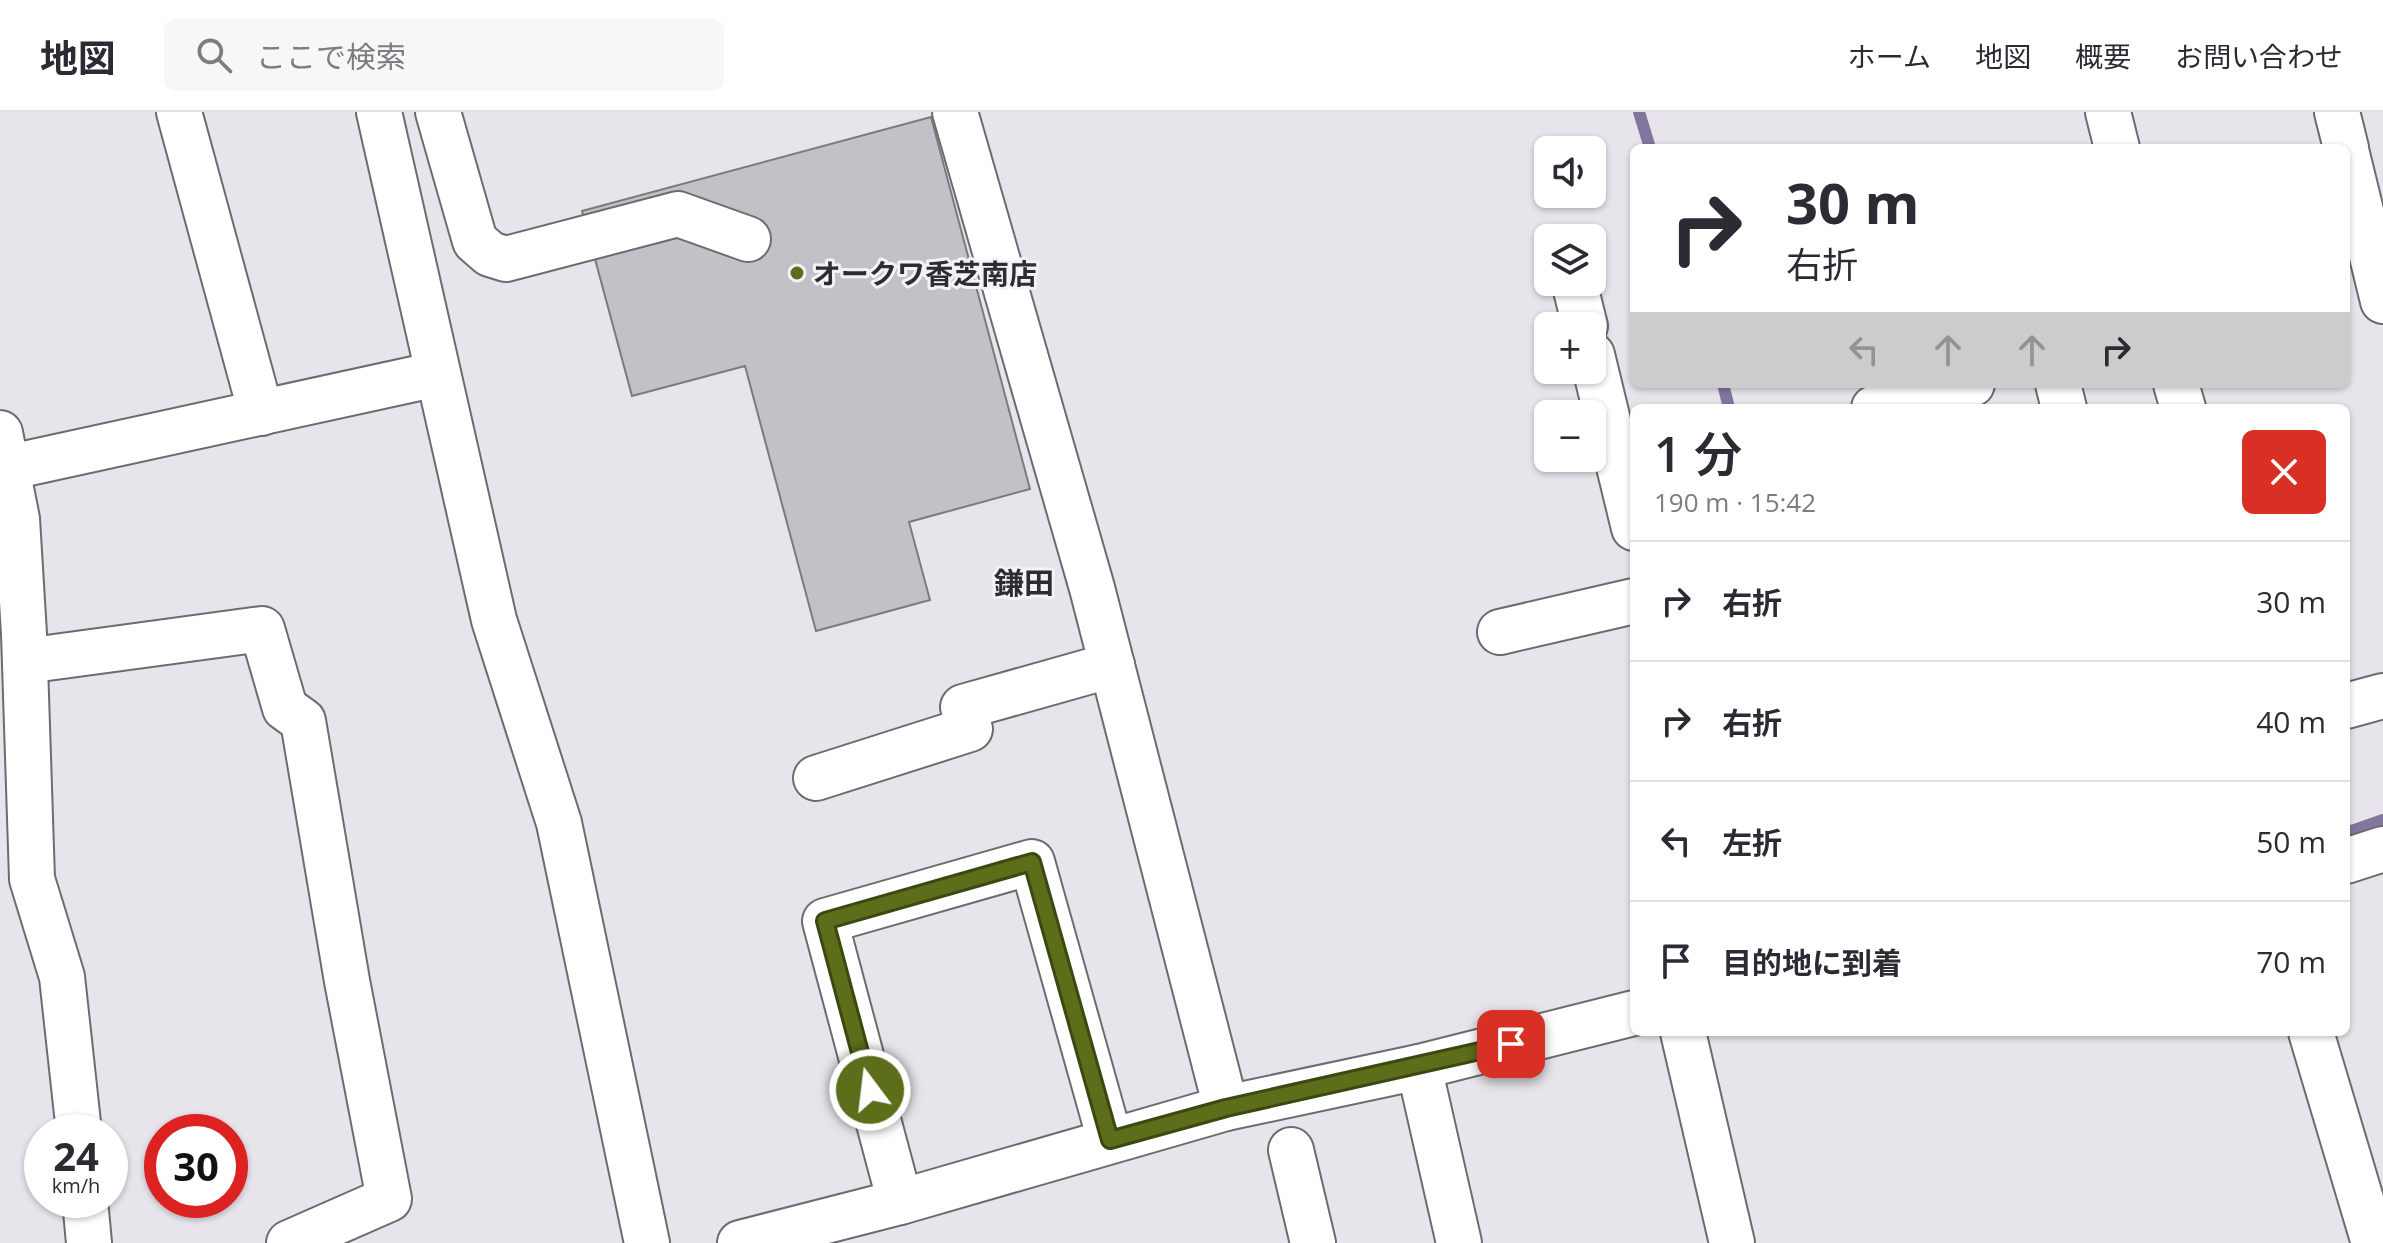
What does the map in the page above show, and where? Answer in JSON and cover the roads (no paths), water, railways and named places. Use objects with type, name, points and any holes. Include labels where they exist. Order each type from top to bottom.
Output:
[{"type":"street","points":[[179,112],[261,413]]},
{"type":"street","points":[[379,112],[494,620],[559,823],[647,1243]]},
{"type":"street","points":[[438,112],[475,241],[490,254],[506,259],[678,214],[748,239]]},
{"type":"street","points":[[955,112],[1112,665],[1226,1108]]},
{"type":"street","points":[[2108,112],[2116,144]]},
{"type":"street","points":[[2337,112],[2345,144]]},
{"type":"street","points":[[2350,170],[2373,291]]},
{"type":"street","points":[[77,1114],[62,977],[16,878],[25,661],[17,519],[3,450],[261,413],[437,374]]},
{"type":"street","points":[[1601,384],[1627,465],[1630,492]]},
{"type":"street","points":[[1890,404],[1956,388]]},
{"type":"street","points":[[1500,632],[1630,602]]},
{"type":"street","points":[[25,661],[262,629],[285,708],[303,721],[347,981],[389,1199],[289,1243]]},
{"type":"street","points":[[816,778],[970,729],[963,707],[1112,665]]},
{"type":"street","points":[[2350,705],[2383,696]]},
{"type":"street","points":[[2350,860],[2383,849]]},
{"type":"street","points":[[900,1202],[825,921],[1032,862],[1110,1140]]},
{"type":"street","points":[[740,1243],[900,1202],[1226,1108],[1419,1067],[1630,1014]]},
{"type":"street","points":[[1684,1036],[1732,1243]]},
{"type":"street","points":[[2312,1036],[2374,1243]]},
{"type":"street","points":[[1419,1067],[1459,1243]]},
{"type":"street","points":[[1291,1150],[1313,1243]]},
{"type":"street","points":[[87,1218],[89,1243]]},
{"type":"waterway","points":[[1639,112],[1649,144]]},
{"type":"waterway","points":[[1724,388],[1728,404]]},
{"type":"waterway","points":[[2350,832],[2383,820]]},
{"type":"place","name":"オークワ香芝南店","points":[[797,273]]},
{"type":"district","name":"鎌田","points":[[1024,582]]}]
